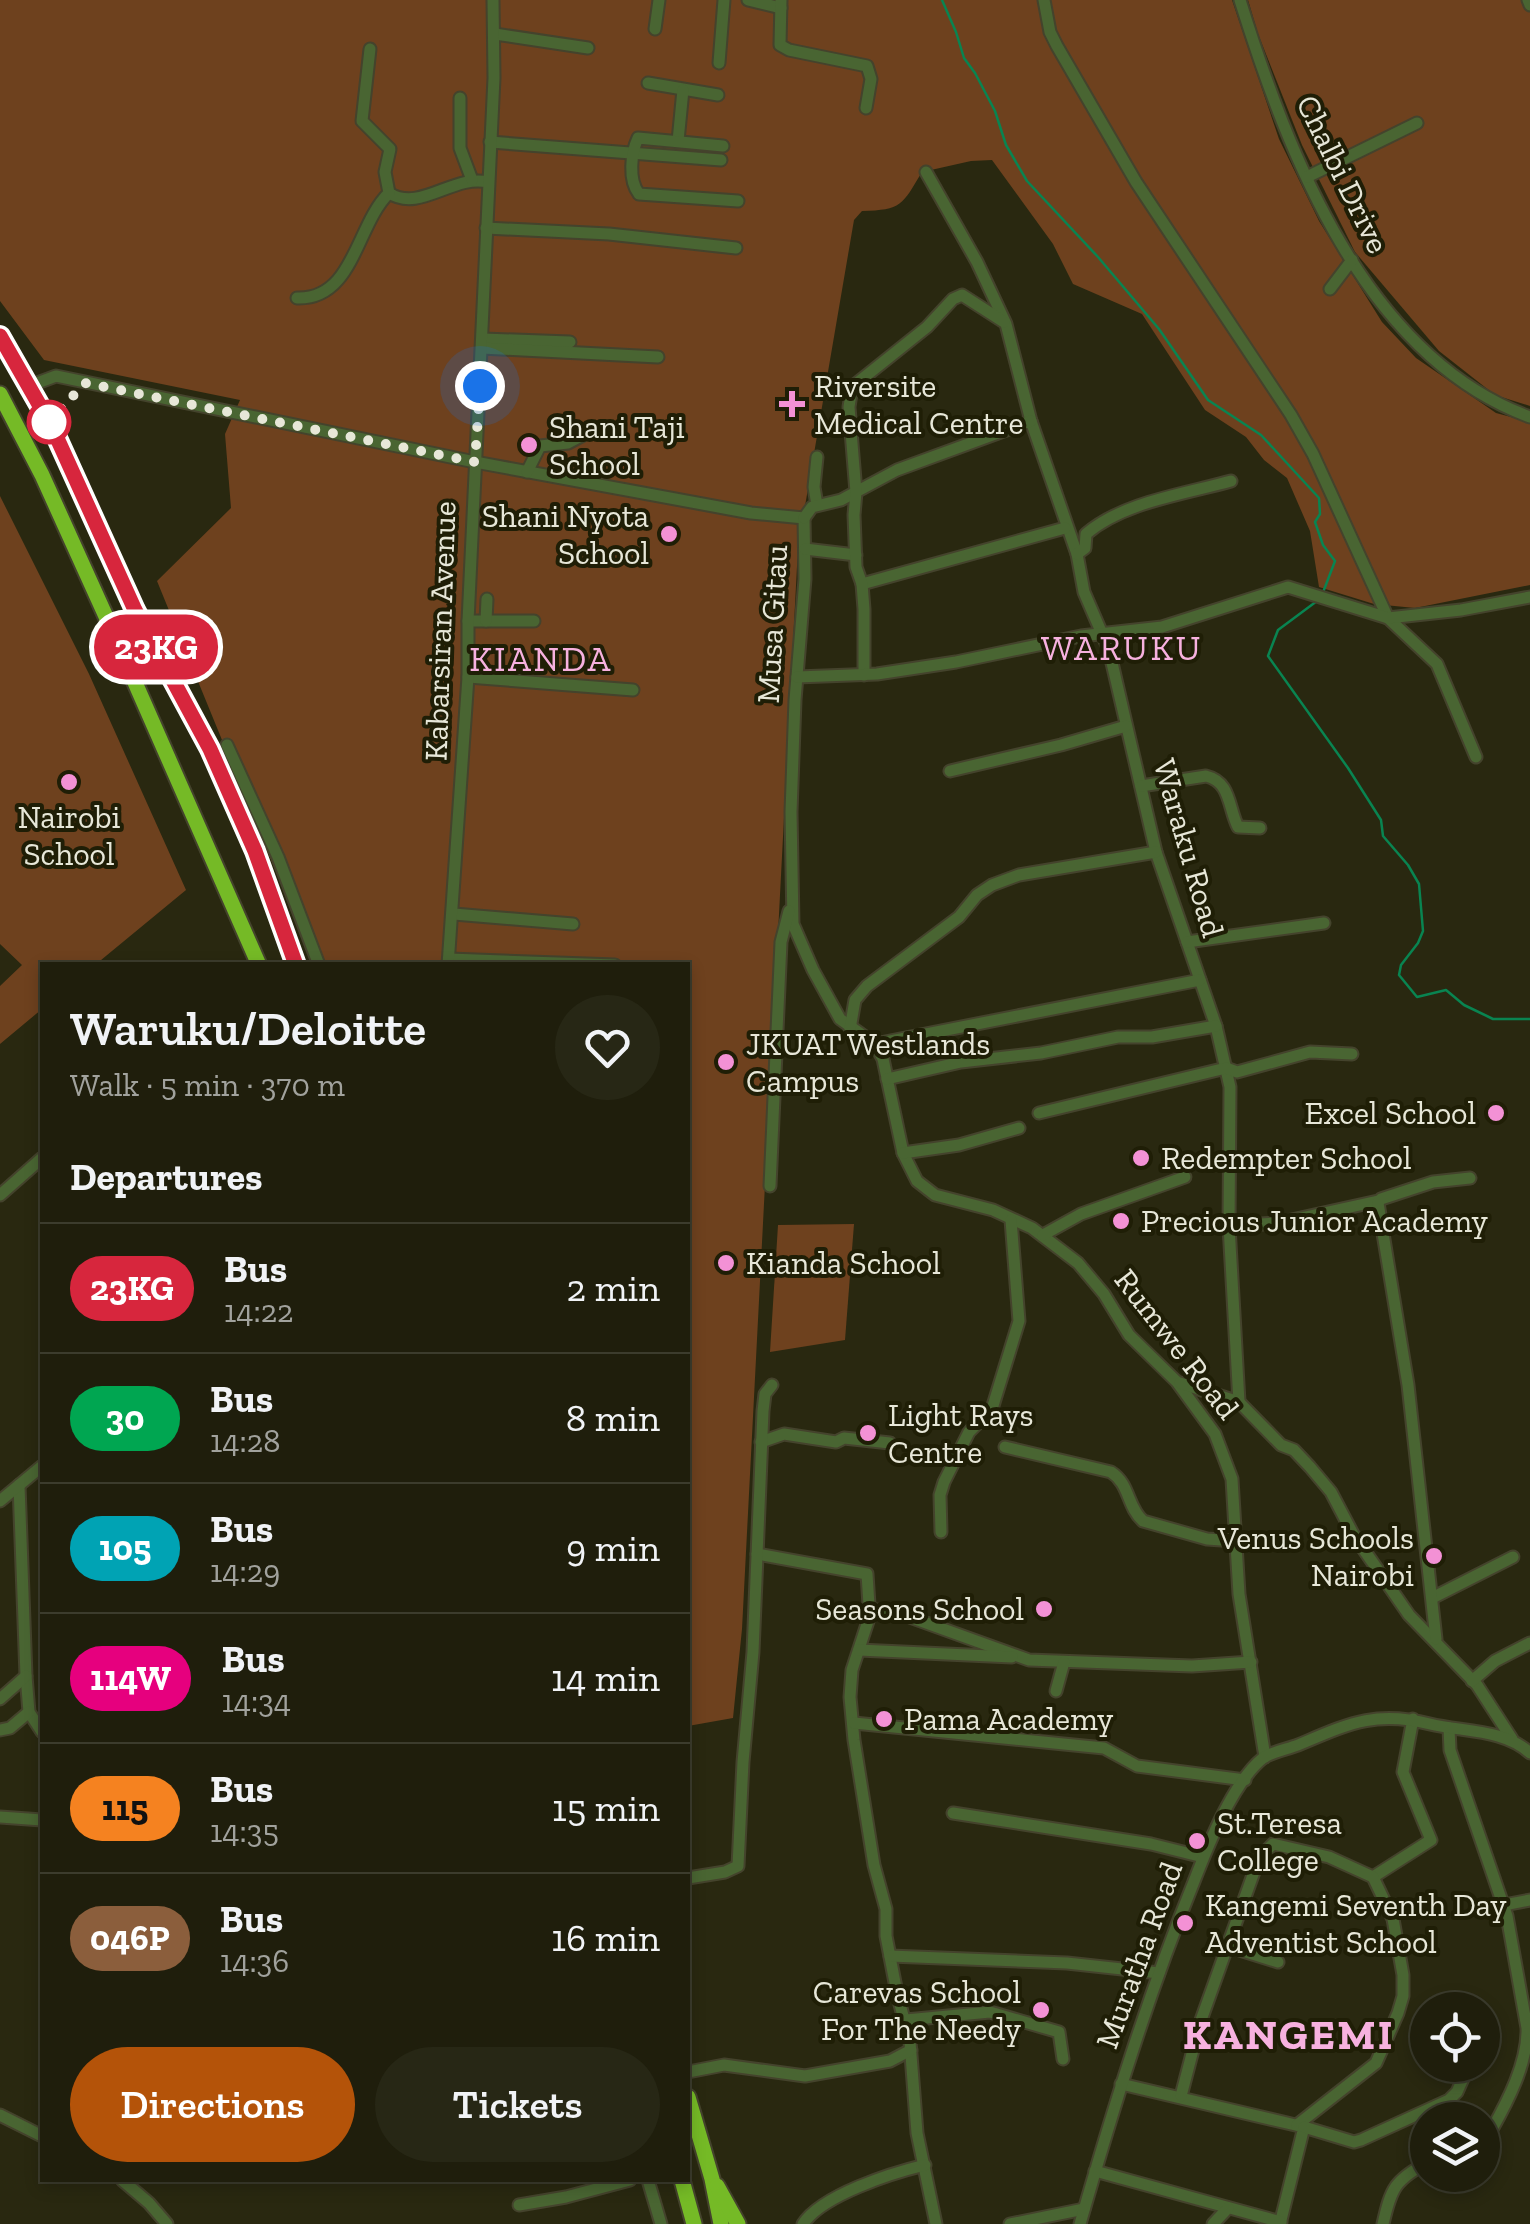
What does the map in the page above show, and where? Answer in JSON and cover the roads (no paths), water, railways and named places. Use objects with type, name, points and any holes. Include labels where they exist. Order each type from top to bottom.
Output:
[{"type":"highway","points":[[0,336],[52,427],[135,610],[210,749],[255,851],[295,962]]},
{"type":"highway","points":[[0,394],[42,475],[258,962]]},
{"type":"highway","points":[[690,2104],[712,2178],[720,2224]]},
{"type":"highway","points":[[712,2178],[738,2224]]},
{"type":"highway","points":[[683,2182],[694,2224]]},
{"type":"street","name":"Kabarsiran Avenue","points":[[449,962],[468,677],[495,34],[493,0]]},
{"type":"street","points":[[656,28],[659,0]]},
{"type":"street","points":[[719,63],[724,0]]},
{"type":"street","points":[[748,0],[781,4],[779,41],[784,49],[870,68],[872,79],[866,108]]},
{"type":"street","points":[[1044,0],[1057,46],[1136,182],[1314,454],[1388,618],[1437,664],[1476,757]]},
{"type":"street","name":"Chalbi Drive","points":[[1240,0],[1288,136],[1352,260],[1397,322],[1440,364],[1468,386],[1530,418]]},
{"type":"street","points":[[495,34],[588,48]]},
{"type":"street","points":[[370,49],[362,121],[390,148],[384,172],[389,193]]},
{"type":"street","points":[[648,82],[718,96]]},
{"type":"street","points":[[678,142],[684,90]]},
{"type":"street","points":[[460,98],[460,148],[472,180]]},
{"type":"street","points":[[1307,177],[1417,124]]},
{"type":"street","points":[[722,146],[640,138],[633,152],[632,182],[638,194],[738,201]]},
{"type":"street","points":[[490,142],[721,160]]},
{"type":"street","name":"Waraku Road","points":[[926,172],[977,262],[1006,324],[1030,421],[1076,554],[1084,592],[1109,650],[1156,852],[1216,1026],[1226,1068],[1232,1151],[1230,1226],[1239,1402]]},
{"type":"street","points":[[389,193],[417,200],[460,181],[488,182]]},
{"type":"street","points":[[297,298],[320,296],[338,280],[354,256],[378,203],[389,193]]},
{"type":"street","points":[[486,228],[609,234],[736,248]]},
{"type":"street","points":[[1330,290],[1352,260]]},
{"type":"street","points":[[864,675],[862,584],[856,556],[856,492],[849,407],[852,387],[962,294],[1006,324]]},
{"type":"street","points":[[482,344],[570,342]]},
{"type":"street","points":[[482,344],[658,357]]},
{"type":"street","name":"Musa Gitau","points":[[29,386],[56,376],[527,472],[804,518],[793,924],[828,1000],[850,1029],[875,1044]]},
{"type":"street","points":[[804,518],[817,506],[841,500],[897,470],[1030,421]]},
{"type":"street","points":[[527,472],[540,446],[568,443],[585,434]]},
{"type":"street","points":[[817,458],[817,506]]},
{"type":"street","points":[[1076,554],[1085,548],[1086,534],[1097,525],[1144,506],[1231,481]]},
{"type":"street","points":[[862,584],[1065,528]]},
{"type":"street","points":[[806,550],[856,556]]},
{"type":"street","points":[[797,678],[864,675],[1162,626],[1288,587],[1388,618],[1530,597]]},
{"type":"street","points":[[486,621],[487,599]]},
{"type":"street","points":[[468,621],[534,621]]},
{"type":"street","points":[[468,677],[633,690]]},
{"type":"street","points":[[950,771],[1062,746],[1126,726]]},
{"type":"street","points":[[227,745],[278,857],[318,962]]},
{"type":"street","points":[[1141,786],[1214,778],[1225,788],[1238,827],[1260,828]]},
{"type":"street","points":[[850,1029],[855,1000],[868,986],[959,917],[977,895],[992,885],[1019,876],[1156,852]]},
{"type":"street","points":[[770,1186],[781,942],[791,902]]},
{"type":"street","points":[[454,914],[573,924]]},
{"type":"street","points":[[1187,942],[1324,923]]},
{"type":"street","points":[[1185,1177],[1037,1232],[993,1210],[935,1195],[917,1181],[903,1153],[883,1058],[875,1044],[1200,980]]},
{"type":"street","points":[[887,1078],[1118,1037],[1152,1037],[1216,1026]]},
{"type":"street","points":[[1039,1113],[1226,1068],[1237,1072],[1310,1052],[1352,1054]]},
{"type":"street","points":[[903,1153],[960,1145],[1019,1128]]},
{"type":"street","points":[[0,1195],[40,1160]]},
{"type":"street","points":[[1230,1226],[1278,1223],[1378,1201],[1433,1182],[1470,1178]]},
{"type":"street","points":[[1378,1201],[1408,1385],[1436,1640]]},
{"type":"street","points":[[942,1532],[940,1495],[944,1482],[969,1432],[992,1408],[1019,1321],[1011,1220]]},
{"type":"street","name":"Rumwe Road","points":[[1037,1232],[1078,1263],[1104,1294],[1129,1335],[1177,1382],[1225,1452],[1232,1480],[1239,1594],[1265,1756]]},
{"type":"street","points":[[1177,1382],[1239,1402],[1281,1445],[1294,1450],[1310,1467],[1331,1492],[1375,1568],[1410,1615],[1472,1681],[1512,1739]]},
{"type":"street","points":[[690,1878],[738,1866],[761,1442],[765,1394],[772,1385]]},
{"type":"street","points":[[761,1442],[784,1434],[836,1442],[844,1438],[890,1443]]},
{"type":"street","points":[[1005,1446],[1111,1472],[1123,1482],[1135,1514],[1142,1521],[1207,1539],[1236,1542]]},
{"type":"street","points":[[0,1501],[40,1468]]},
{"type":"street","points":[[19,1485],[29,1712],[40,1729]]},
{"type":"street","points":[[757,1554],[867,1574],[872,1609],[907,1616],[1022,1658]]},
{"type":"street","points":[[1434,1597],[1513,1557]]},
{"type":"street","points":[[872,1609],[852,1670],[850,1698],[874,1865],[886,1909],[896,1993],[911,2050],[917,2134],[936,2224]]},
{"type":"street","points":[[1472,1681],[1495,1661],[1530,1643]]},
{"type":"street","points":[[859,1650],[1192,1666],[1252,1662]]},
{"type":"street","points":[[1056,1691],[1064,1662]]},
{"type":"street","points":[[0,1699],[26,1676]]},
{"type":"street","points":[[0,1730],[10,1728],[29,1712]]},
{"type":"street","name":"Muratha Road","points":[[1080,2224],[1159,1972],[1215,1829],[1265,1756],[1350,1722],[1380,1717],[1512,1739],[1530,1753]]},
{"type":"street","points":[[1373,1877],[1431,1840],[1402,1772],[1413,1720]]},
{"type":"street","points":[[854,1723],[1104,1748],[1137,1766],[1246,1780]]},
{"type":"street","points":[[1449,1728],[1450,1750],[1504,1905],[1525,1986],[1527,2044],[1500,2113]]},
{"type":"street","points":[[952,1813],[1151,1844],[1204,1857]]},
{"type":"street","points":[[0,1817],[40,1820]]},
{"type":"street","points":[[1095,2171],[1281,2223],[1300,2126],[1376,2063],[1403,1996],[1400,1949],[1393,1919],[1373,1877],[1329,1857],[1289,1845],[1273,1844],[1259,1858],[1200,2022],[1181,2096]]},
{"type":"street","points":[[1504,1905],[1530,1900]]},
{"type":"street","points":[[1227,1946],[1278,1962]]},
{"type":"street","points":[[890,1956],[1067,1963],[1159,1972]]},
{"type":"street","points":[[906,2020],[976,2011],[1003,2014],[1059,2032],[1063,2059]]},
{"type":"street","points":[[690,2072],[724,2065],[805,2076],[890,2061],[911,2050]]},
{"type":"street","points":[[1122,2084],[1354,2142],[1449,2100],[1461,2082]]},
{"type":"street","points":[[1,2120],[40,2135]]},
{"type":"street","points":[[803,2224],[817,2208],[889,2174],[925,2165]]},
{"type":"street","points":[[1383,2224],[1396,2183],[1410,2172]]},
{"type":"street","points":[[124,2182],[150,2203],[167,2224]]},
{"type":"street","points":[[519,2205],[622,2182]]},
{"type":"street","points":[[649,2182],[661,2224]]},
{"type":"street","points":[[1213,2224],[1228,2208]]},
{"type":"street","points":[[1010,2224],[1084,2209]]},
{"type":"waterway","points":[[942,0],[964,58],[995,111],[1006,145],[1027,181],[1159,329],[1208,400],[1261,435],[1319,498],[1320,514],[1315,522],[1323,545],[1335,561],[1322,595]]},
{"type":"waterway","points":[[1317,601],[1278,630],[1268,656],[1348,768],[1381,820],[1383,836],[1419,884],[1423,931],[1401,965],[1399,975],[1417,997],[1446,990],[1464,1005],[1493,1019],[1530,1019]]},
{"type":"place","name":"Riversite Medical Centre","points":[[792,404]]},
{"type":"place","name":"Shani Taji School","points":[[529,445]]},
{"type":"place","name":"Shani Nyota School","points":[[669,534]]},
{"type":"place","name":"Nairobi School","points":[[69,782]]},
{"type":"place","name":"JKUAT Westlands Campus","points":[[726,1062]]},
{"type":"place","name":"Excel School","points":[[1496,1113]]},
{"type":"place","name":"Redempter School","points":[[1141,1158]]},
{"type":"place","name":"Precious Junior Academy","points":[[1121,1221]]},
{"type":"place","name":"Kianda School","points":[[726,1263]]},
{"type":"place","name":"Light Rays Centre","points":[[868,1433]]},
{"type":"place","name":"Venus Schools Nairobi","points":[[1434,1556]]},
{"type":"place","name":"Seasons School","points":[[1044,1609]]},
{"type":"place","name":"Pama Academy","points":[[884,1719]]},
{"type":"place","name":"St.Teresa College","points":[[1197,1841]]},
{"type":"place","name":"Kangemi Seventh Day Adventist School","points":[[1185,1923]]},
{"type":"place","name":"Carevas School For The Needy","points":[[1041,2010]]},
{"type":"district","name":"WARUKU","points":[[1122,648]]},
{"type":"district","name":"KIANDA","points":[[541,659]]},
{"type":"district","name":"KANGEMI","points":[[1289,2034]]}]
